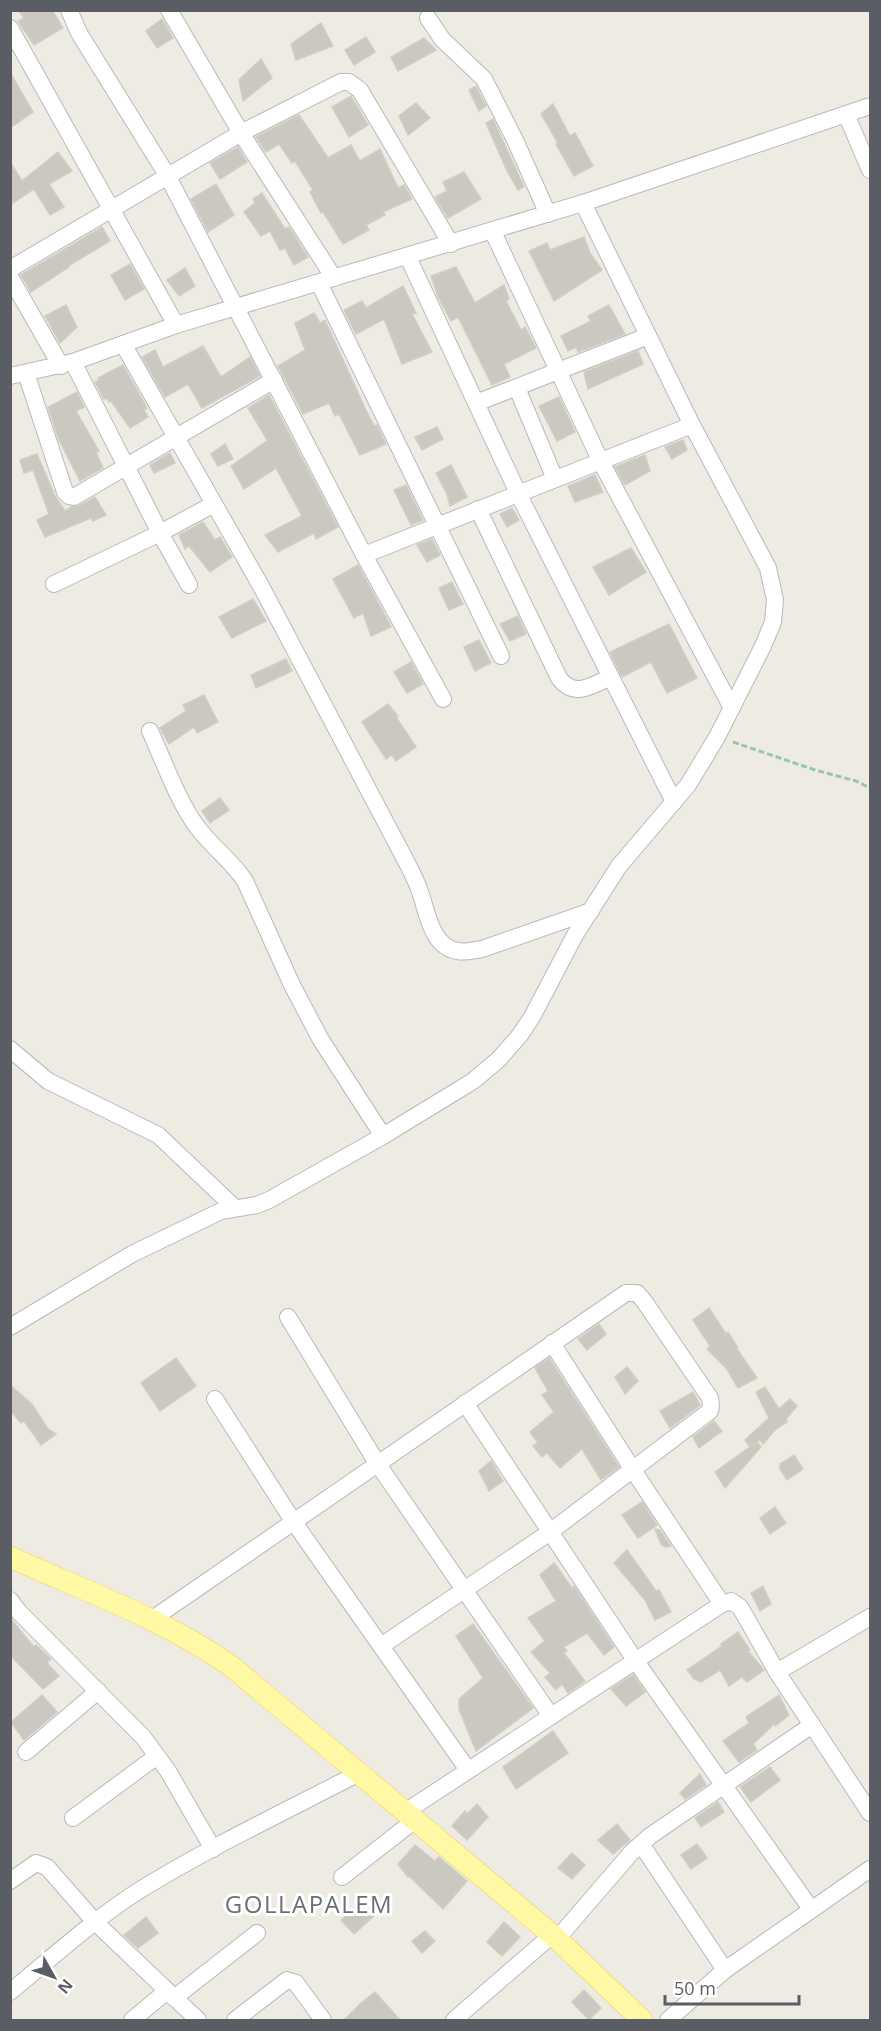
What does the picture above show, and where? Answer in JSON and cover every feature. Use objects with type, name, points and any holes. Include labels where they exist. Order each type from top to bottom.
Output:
[{"type":"main road","points":[[10,1557],[151,1620],[202,1646],[231,1666],[554,1937],[637,2019]]},
{"type":"street","points":[[69,10],[79,33],[167,175],[364,555],[443,699]]},
{"type":"street","points":[[169,10],[327,280],[437,526],[501,656]]},
{"type":"street","points":[[428,18],[442,39],[484,79],[515,140],[548,214]]},
{"type":"street","points":[[10,28],[176,325]]},
{"type":"street","points":[[10,269],[241,133],[341,82],[349,82],[360,90],[451,244]]},
{"type":"street","points":[[274,380],[79,495],[69,496],[65,492],[18,374],[67,364],[176,325],[494,232],[870,106]]},
{"type":"street","points":[[846,114],[870,170]]},
{"type":"street","points":[[10,1327],[132,1254],[220,1211],[257,1205],[269,1200],[383,1136],[473,1081],[498,1060],[532,1017],[575,935],[619,866],[688,785],[732,708],[773,622],[775,600],[773,584],[768,568],[692,424],[583,204]]},
{"type":"street","points":[[494,232],[601,462],[732,708]]},
{"type":"street","points":[[408,257],[518,493],[674,802]]},
{"type":"street","points":[[10,277],[67,364],[127,467],[189,585]]},
{"type":"street","points":[[476,403],[648,336]]},
{"type":"street","points":[[123,344],[262,588],[407,863],[420,890],[432,930],[449,948],[458,952],[482,948],[591,911]]},
{"type":"street","points":[[517,388],[555,479]]},
{"type":"street","points":[[364,555],[692,424]]},
{"type":"street","points":[[54,584],[214,504]]},
{"type":"street","points":[[478,509],[564,685],[571,689],[585,688],[611,677]]},
{"type":"street","points":[[150,731],[190,817],[245,880],[297,994],[321,1040],[383,1136]]},
{"type":"street","points":[[10,1049],[48,1081],[158,1135],[235,1208]]},
{"type":"street","points":[[151,1620],[626,1293],[636,1293],[644,1301],[710,1398],[711,1406],[707,1414],[550,1532],[381,1646]]},
{"type":"street","points":[[288,1317],[377,1463],[551,1716]]},
{"type":"street","points":[[552,1343],[722,1604]]},
{"type":"street","points":[[215,1398],[293,1521],[468,1770]]},
{"type":"street","points":[[465,1403],[635,1660],[811,1909]]},
{"type":"street","points":[[10,1600],[19,1612],[143,1737],[157,1756],[213,1849]]},
{"type":"street","points":[[342,1876],[410,1816],[468,1770],[722,1604],[731,1601],[740,1607],[777,1672],[870,1813]]},
{"type":"street","points":[[777,1672],[870,1617]]},
{"type":"street","points":[[26,1752],[98,1691]]},
{"type":"street","points":[[454,2020],[554,1937],[641,1844],[812,1725]]},
{"type":"street","points":[[73,1818],[157,1756]]},
{"type":"street","points":[[10,1992],[95,1922],[139,1891],[213,1849],[359,1773]]},
{"type":"street","points":[[641,1844],[725,1970]]},
{"type":"street","points":[[10,1881],[31,1865],[41,1864],[47,1867],[95,1922],[198,2020]]},
{"type":"street","points":[[668,2020],[725,1970],[870,1869]]},
{"type":"street","points":[[132,2020],[257,1933]]},
{"type":"street","points":[[235,2020],[287,1980],[296,1983],[323,2020]]},
{"type":"path","points":[[717,737],[815,770],[856,780],[870,788]]},
{"type":"building","points":[[18,10],[52,10],[63,28],[34,45],[18,21],[24,18]]},
{"type":"building","points":[[162,19],[173,38],[157,48],[146,31]]},
{"type":"building","points":[[321,23],[333,46],[296,60],[291,44]]},
{"type":"building","points":[[366,37],[375,52],[354,65],[345,50]]},
{"type":"building","points":[[424,38],[436,50],[398,71],[391,57]]},
{"type":"building","points":[[261,59],[272,78],[243,101],[239,80]]},
{"type":"building","points":[[10,72],[33,112],[10,128]]},
{"type":"building","points":[[476,86],[486,106],[479,111],[469,90]]},
{"type":"building","points":[[351,96],[368,125],[349,137],[332,107]]},
{"type":"building","points":[[416,103],[430,118],[408,135],[399,116]]},
{"type":"building","points":[[553,104],[570,136],[575,133],[593,166],[574,176],[541,114]]},
{"type":"building","points":[[299,115],[328,158],[351,145],[360,161],[380,149],[398,188],[404,185],[412,199],[383,212],[385,215],[366,225],[369,230],[343,244],[323,212],[321,213],[310,192],[313,190],[295,161],[292,163],[279,144],[266,152],[256,137]]},
{"type":"building","points":[[493,119],[524,187],[518,190],[486,123]]},
{"type":"building","points":[[238,147],[247,162],[220,179],[210,163]]},
{"type":"building","points":[[58,152],[72,171],[49,184],[64,207],[50,215],[34,189],[10,205],[10,162],[22,181]]},
{"type":"building","points":[[464,172],[481,199],[448,218],[435,197],[447,191],[443,182]]},
{"type":"building","points":[[216,184],[234,215],[208,232],[191,199]]},
{"type":"building","points":[[262,193],[285,229],[289,227],[308,257],[294,265],[285,248],[280,250],[270,231],[261,236],[244,212],[255,203],[253,199]]},
{"type":"building","points":[[102,227],[110,241],[31,292],[21,275]]},
{"type":"building","points":[[584,237],[590,253],[602,270],[554,301],[529,251],[547,243],[550,250]]},
{"type":"building","points":[[130,264],[144,289],[125,300],[111,275]]},
{"type":"building","points":[[456,267],[475,303],[504,285],[509,299],[506,301],[521,330],[525,327],[536,348],[504,364],[510,377],[492,385],[458,317],[451,321],[438,297],[431,276]]},
{"type":"building","points":[[185,268],[195,286],[179,296],[167,280]]},
{"type":"building","points":[[403,286],[416,313],[412,314],[432,352],[402,364],[384,319],[356,334],[344,310],[362,301],[366,308]]},
{"type":"building","points":[[66,305],[77,327],[60,343],[45,316]]},
{"type":"building","points":[[609,305],[625,334],[578,352],[576,347],[568,351],[561,336],[591,321],[588,316]]},
{"type":"building","points":[[314,313],[320,323],[325,320],[365,408],[386,444],[360,455],[339,414],[335,416],[329,403],[303,414],[278,366],[305,350],[295,323]]},
{"type":"building","points":[[203,346],[221,377],[250,357],[260,376],[202,408],[188,384],[165,397],[142,357],[155,350],[163,367]]},
{"type":"building","points":[[638,351],[643,364],[588,389],[584,372]]},
{"type":"building","points":[[123,365],[147,408],[144,410],[148,417],[130,428],[111,401],[104,399],[95,382],[99,380],[98,378]]},
{"type":"building","points":[[77,392],[84,407],[76,411],[99,451],[96,452],[103,468],[80,481],[59,440],[48,407]]},
{"type":"building","points":[[269,395],[338,527],[316,539],[314,533],[278,552],[265,535],[302,516],[276,468],[244,489],[231,466],[267,441],[248,408]]},
{"type":"building","points":[[559,397],[575,432],[557,441],[539,406]]},
{"type":"building","points":[[437,427],[443,439],[422,450],[415,437]]},
{"type":"building","points":[[683,440],[687,450],[672,459],[665,447]]},
{"type":"building","points":[[225,444],[233,459],[218,466],[211,454]]},
{"type":"building","points":[[170,453],[175,463],[154,473],[150,465]]},
{"type":"building","points":[[37,454],[55,496],[65,511],[95,497],[106,515],[93,521],[91,518],[45,537],[37,520],[49,514],[33,470],[24,473],[20,460]]},
{"type":"building","points":[[645,455],[650,471],[625,485],[615,467]]},
{"type":"building","points":[[451,465],[467,497],[450,506],[447,494],[436,473]]},
{"type":"building","points":[[595,475],[603,492],[575,502],[568,486]]},
{"type":"building","points":[[406,485],[423,520],[411,525],[394,490]]},
{"type":"building","points":[[512,508],[519,520],[507,527],[500,514]]},
{"type":"building","points":[[203,522],[215,540],[220,537],[232,557],[210,572],[189,546],[185,549],[179,535]]},
{"type":"building","points":[[432,539],[440,555],[427,562],[417,545]]},
{"type":"building","points":[[631,548],[646,572],[609,595],[593,567]]},
{"type":"building","points":[[358,565],[391,627],[371,636],[363,613],[354,618],[333,579]]},
{"type":"building","points":[[452,582],[463,604],[449,610],[439,588]]},
{"type":"building","points":[[253,599],[266,621],[232,638],[219,617]]},
{"type":"building","points":[[518,616],[526,634],[510,641],[500,624]]},
{"type":"building","points":[[669,624],[697,678],[667,693],[651,662],[622,677],[610,652]]},
{"type":"building","points":[[479,640],[491,663],[475,671],[464,647]]},
{"type":"building","points":[[286,659],[292,671],[256,688],[251,675]]},
{"type":"building","points":[[411,662],[423,684],[407,693],[394,672]]},
{"type":"building","points":[[204,695],[218,722],[197,733],[194,727],[169,744],[160,728],[186,711],[183,705]]},
{"type":"building","points":[[388,704],[398,716],[396,717],[416,747],[396,761],[392,755],[386,759],[362,722]]},
{"type":"building","points":[[220,798],[229,810],[210,823],[202,811]]},
{"type":"building","points":[[709,1308],[726,1334],[728,1332],[757,1378],[738,1388],[727,1369],[707,1349],[710,1346],[693,1320]]},
{"type":"building","points":[[599,1324],[606,1334],[587,1350],[578,1339]]},
{"type":"building","points":[[176,1358],[196,1386],[160,1411],[141,1383]]},
{"type":"building","points":[[549,1358],[619,1467],[601,1480],[582,1449],[560,1468],[547,1453],[542,1457],[533,1446],[538,1443],[530,1432],[554,1412],[542,1395],[548,1391],[535,1368]]},
{"type":"building","points":[[627,1367],[638,1381],[625,1394],[615,1377]]},
{"type":"building","points":[[10,1385],[32,1404],[48,1429],[56,1434],[41,1445],[24,1421],[21,1423],[10,1410]]},
{"type":"building","points":[[765,1387],[779,1409],[790,1399],[797,1406],[786,1419],[787,1422],[776,1429],[763,1444],[760,1440],[750,1447],[745,1440],[769,1418],[756,1392]]},
{"type":"building","points":[[693,1392],[700,1405],[670,1428],[660,1411]]},
{"type":"building","points":[[714,1421],[722,1431],[699,1448],[693,1437]]},
{"type":"building","points":[[757,1442],[761,1447],[725,1488],[715,1472]]},
{"type":"building","points":[[794,1455],[803,1469],[787,1480],[780,1469],[780,1464]]},
{"type":"building","points":[[491,1461],[503,1481],[489,1491],[479,1471]]},
{"type":"building","points":[[642,1502],[657,1525],[638,1538],[622,1515]]},
{"type":"building","points":[[775,1507],[786,1523],[770,1534],[760,1518]]},
{"type":"building","points":[[655,1529],[660,1530],[671,1546],[665,1547],[661,1544]]},
{"type":"building","points":[[627,1550],[656,1591],[659,1590],[671,1612],[655,1620],[645,1600],[614,1563]]},
{"type":"building","points":[[554,1563],[572,1588],[574,1586],[614,1647],[604,1655],[587,1633],[564,1647],[567,1651],[564,1653],[585,1681],[568,1693],[562,1684],[556,1690],[545,1677],[550,1673],[531,1652],[545,1641],[528,1618],[556,1601],[540,1575]]},
{"type":"building","points":[[763,1586],[771,1604],[760,1611],[751,1593]]},
{"type":"building","points":[[10,1618],[34,1647],[36,1645],[51,1659],[47,1663],[59,1676],[43,1689],[10,1655]]},
{"type":"building","points":[[473,1624],[533,1708],[476,1751],[459,1709],[459,1699],[483,1678],[456,1636]]},
{"type":"building","points":[[738,1632],[750,1650],[748,1651],[764,1670],[747,1682],[742,1677],[729,1686],[720,1670],[701,1682],[694,1679],[687,1670]]},
{"type":"building","points":[[633,1675],[645,1692],[626,1706],[611,1689]]},
{"type":"building","points":[[42,1695],[57,1712],[24,1740],[11,1722]]},
{"type":"building","points":[[779,1695],[789,1715],[775,1726],[774,1724],[753,1744],[757,1750],[739,1762],[723,1741],[749,1723],[746,1717]]},
{"type":"building","points":[[553,1731],[568,1753],[516,1789],[503,1767]]},
{"type":"building","points":[[770,1767],[780,1780],[751,1802],[740,1787]]},
{"type":"building","points":[[700,1774],[706,1785],[685,1799],[680,1793]]},
{"type":"building","points":[[718,1802],[724,1812],[701,1827],[695,1818]]},
{"type":"building","points":[[477,1804],[488,1817],[467,1840],[452,1826],[465,1811],[467,1814]]},
{"type":"building","points":[[617,1824],[630,1840],[613,1854],[598,1840]]},
{"type":"building","points":[[697,1844],[707,1858],[691,1869],[681,1855]]},
{"type":"building","points":[[415,1845],[435,1861],[439,1857],[467,1881],[443,1909],[408,1877],[398,1864]]},
{"type":"building","points":[[572,1853],[585,1865],[572,1879],[558,1868]]},
{"type":"building","points":[[363,1901],[375,1915],[354,1934],[341,1920]]},
{"type":"building","points":[[146,1917],[158,1933],[138,1948],[124,1935]]},
{"type":"building","points":[[504,1922],[520,1937],[502,1956],[487,1942]]},
{"type":"building","points":[[425,1931],[435,1941],[422,1953],[412,1941]]},
{"type":"building","points":[[584,1990],[601,2008],[589,2020],[572,2002]]},
{"type":"building","points":[[375,1992],[400,2020],[344,2020],[360,2004]]},
{"type":"district","name":"GOLLAPALEM","points":[[309,1905]]}]
